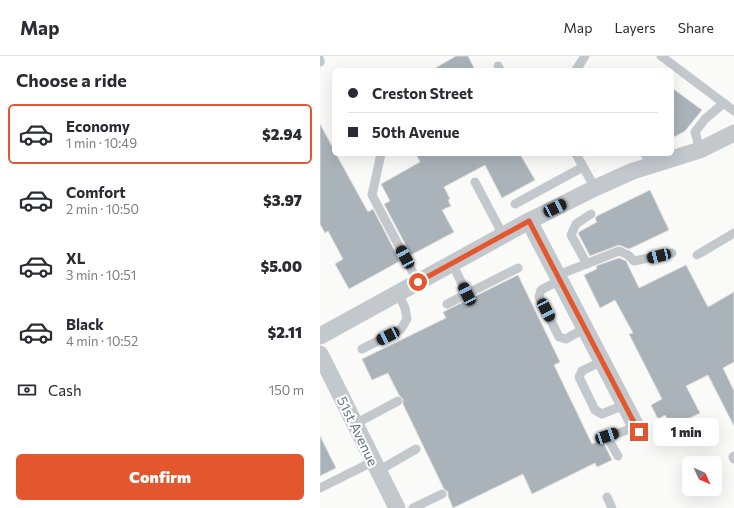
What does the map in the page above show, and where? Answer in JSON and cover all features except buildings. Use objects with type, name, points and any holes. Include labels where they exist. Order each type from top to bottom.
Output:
[{"type":"street","points":[[321,334],[529,221],[633,171],[648,160],[678,158],[700,150],[734,133]]},
{"type":"street","points":[[529,221],[637,429]]},
{"type":"street","name":"51st Avenue","points":[[320,354],[397,508]]},
{"type":"lane","points":[[577,68],[585,56]]},
{"type":"lane","points":[[664,57],[734,111]]},
{"type":"lane","points":[[700,150],[695,132],[724,104]]},
{"type":"lane","points":[[381,156],[372,195],[418,282]]},
{"type":"lane","points":[[577,156],[595,188]]},
{"type":"lane","points":[[515,204],[583,167]]},
{"type":"lane","points":[[475,182],[503,235]]},
{"type":"lane","points":[[587,264],[571,235],[576,224],[591,214]]},
{"type":"lane","points":[[697,255],[734,233]]},
{"type":"lane","points":[[585,328],[566,339],[559,337],[539,297],[541,290],[559,278],[587,264],[619,251],[628,255],[634,261],[672,253]]},
{"type":"lane","points":[[452,263],[467,294]]},
{"type":"lane","points":[[447,304],[518,268]]},
{"type":"lane","points":[[362,350],[401,329],[407,320],[406,308],[398,293]]},
{"type":"lane","points":[[602,361],[582,371],[579,377],[595,410],[602,414],[624,405]]},
{"type":"lane","points":[[355,424],[398,401]]},
{"type":"lane","points":[[618,456],[607,436],[637,429]]},
{"type":"lane","points":[[320,488],[416,449]]},
{"type":"lane","points":[[413,508],[442,494]]},
{"type":"lane","points":[[607,497],[612,508]]},
{"type":"route","points":[[418,282],[529,221],[639,432]]}]
